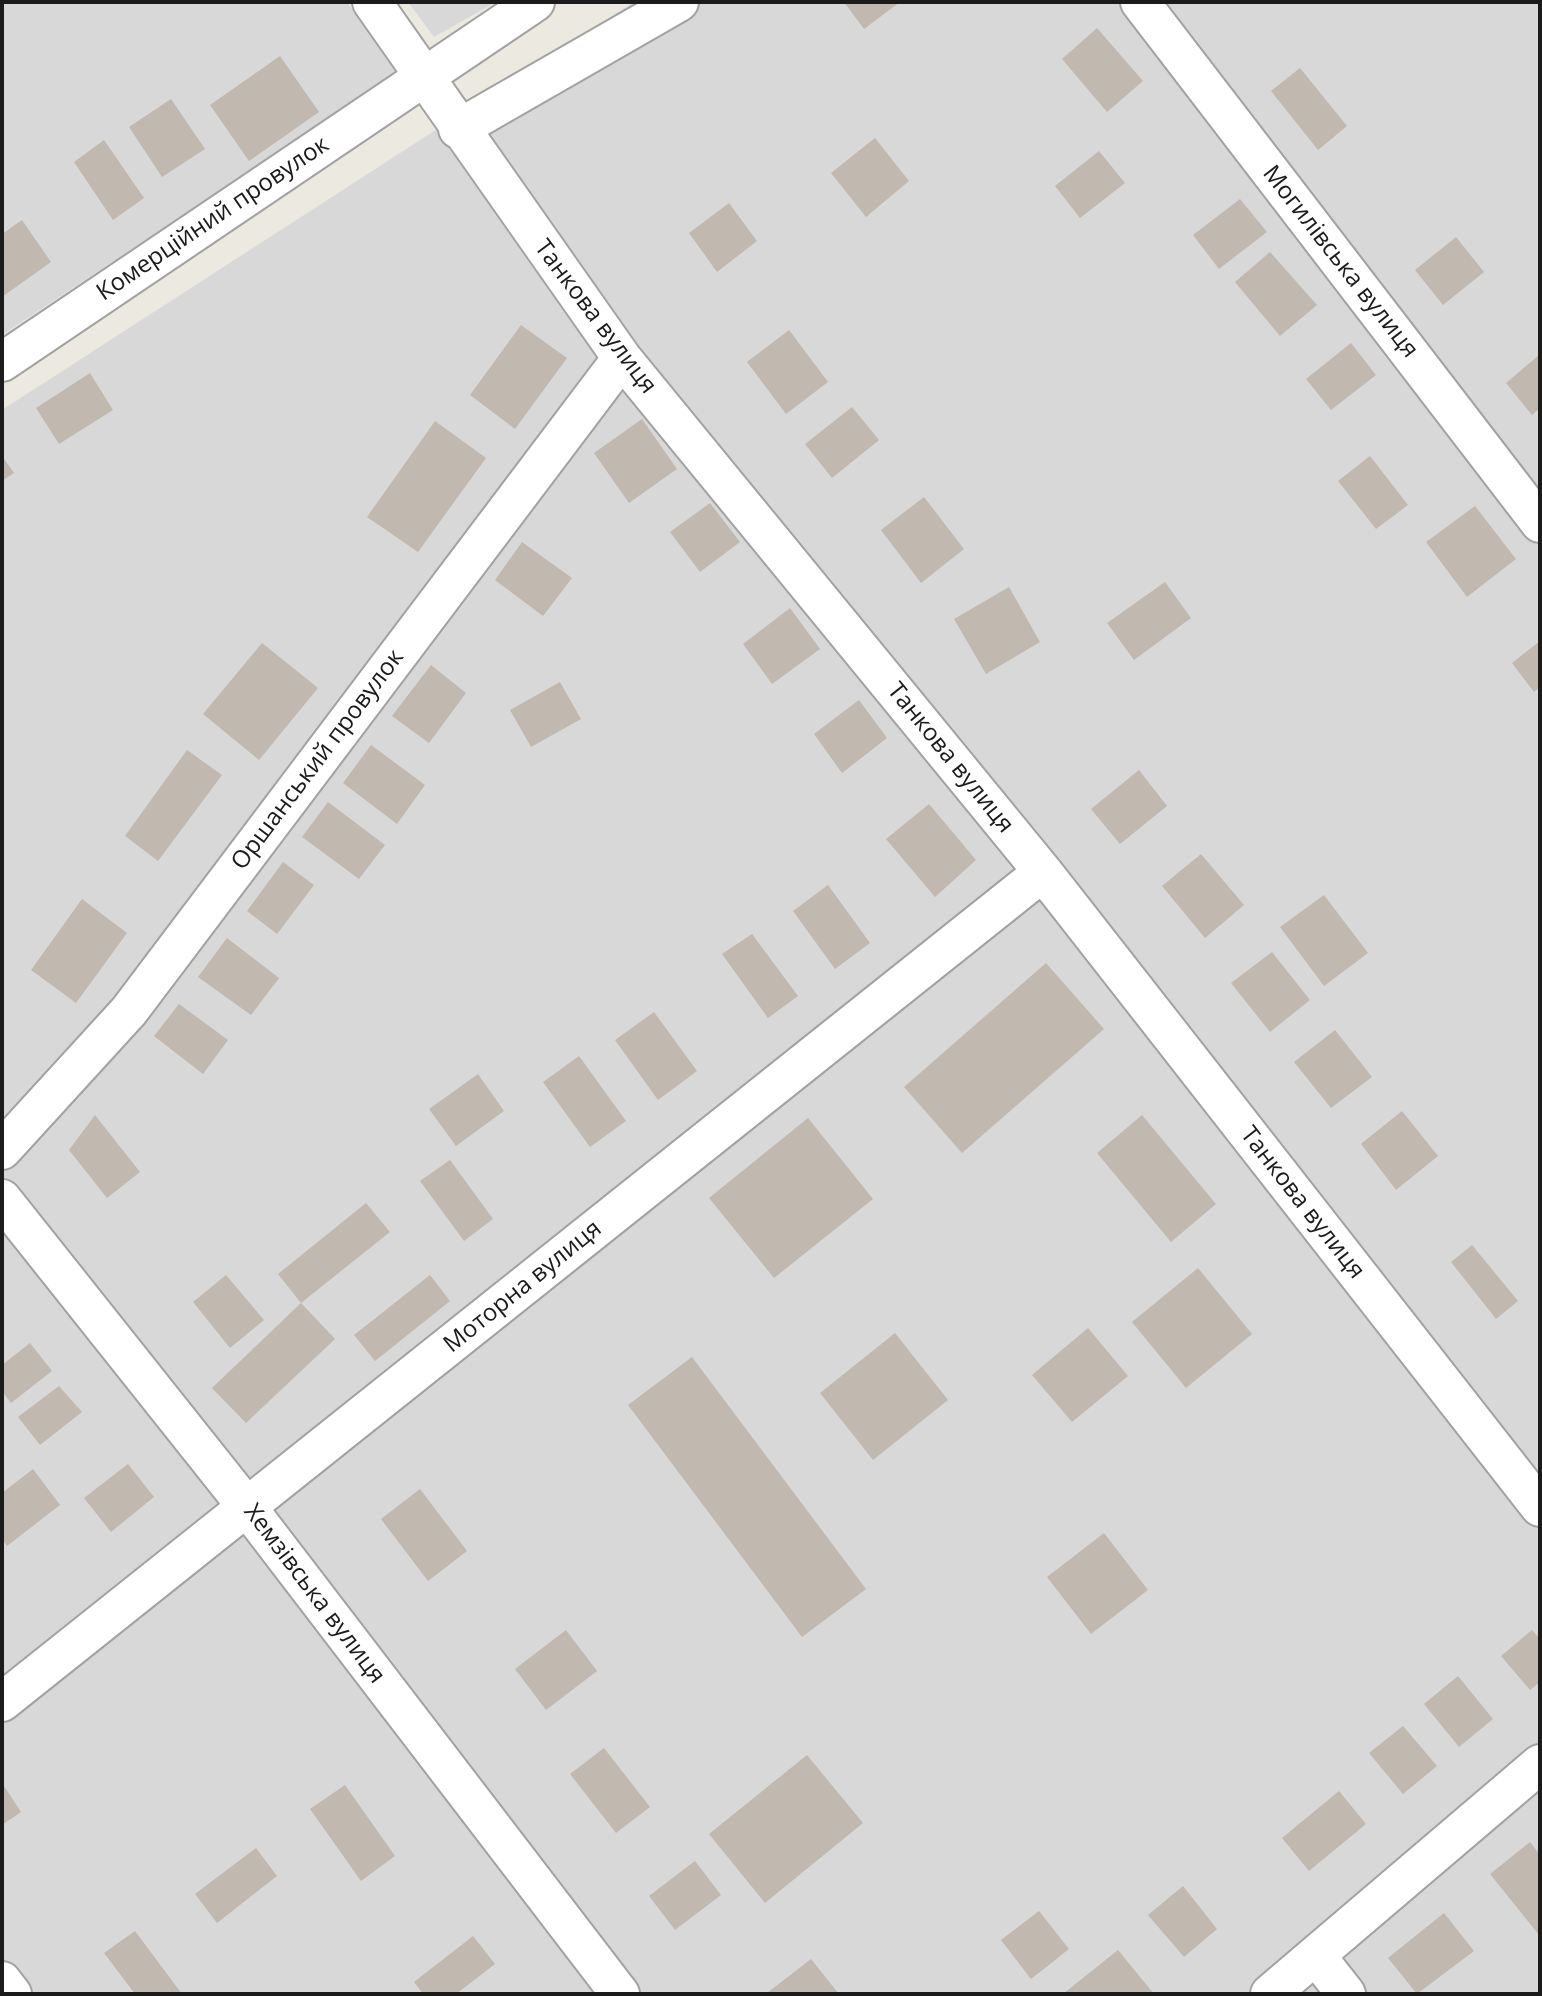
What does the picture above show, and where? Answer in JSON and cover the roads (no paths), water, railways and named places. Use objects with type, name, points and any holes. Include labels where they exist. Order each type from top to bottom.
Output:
[{"type":"street","name":"Танкова вулиця","points":[[372,2],[458,129],[622,358],[1044,872],[1540,1507]]},
{"type":"street","name":"Комерційний провулок","points":[[2,362],[535,2]]},
{"type":"street","points":[[458,129],[679,2]]},
{"type":"street","name":"Могилівська вулиця","points":[[1140,2],[1540,523]]},
{"type":"street","name":"Оршанський провулок","points":[[2,1150],[129,1011],[622,358]]},
{"type":"street","name":"Моторна вулиця","points":[[2,1702],[1044,872]]},
{"type":"street","name":"Хемзівська вулиця","points":[[2,1199],[247,1507],[620,1994]]},
{"type":"street","points":[[1270,1994],[1317,1957],[1540,1764]]},
{"type":"street","points":[[1317,1957],[1346,1994]]},
{"type":"street","points":[[2,1981],[12,1994]]}]
